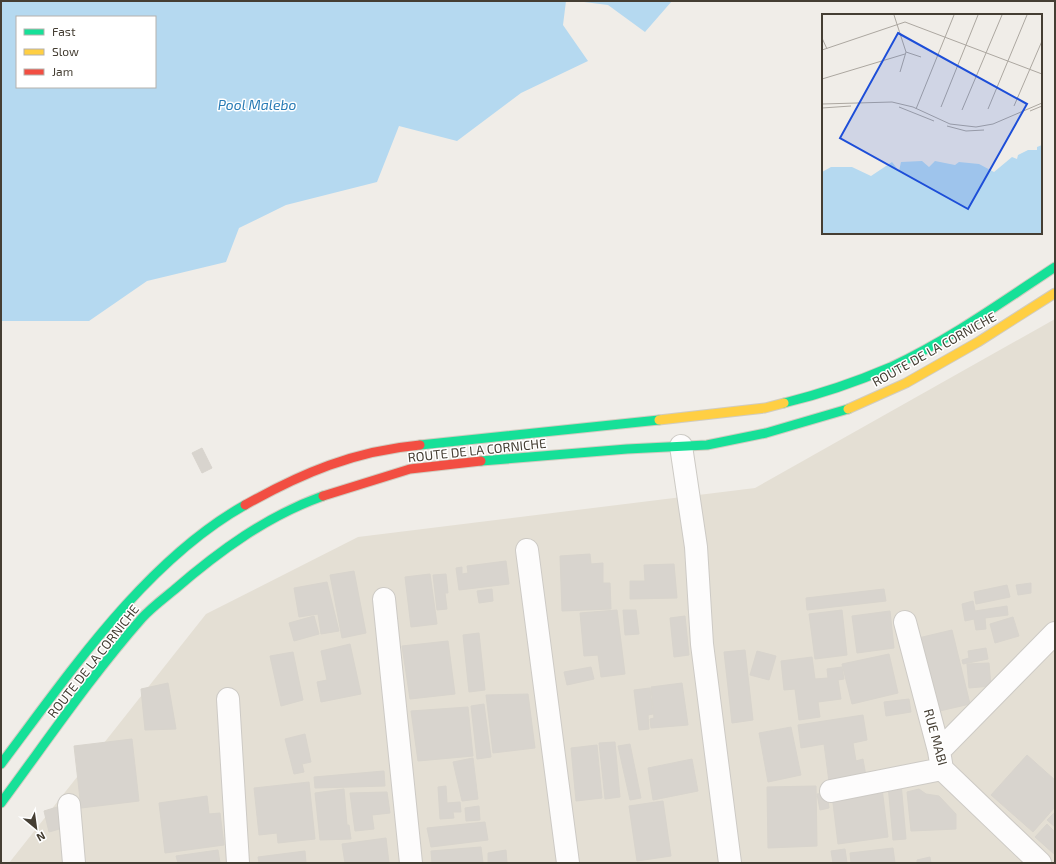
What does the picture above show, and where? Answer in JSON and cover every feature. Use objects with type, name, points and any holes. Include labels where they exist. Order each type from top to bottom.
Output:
[{"type":"main road","name":"ROUTE DE LA CORNICHE","points":[[1,764],[81,659],[153,577],[188,544],[220,519],[284,483],[350,457],[407,446],[765,408],[815,395],[851,383],[892,366],[968,324],[1055,267]]},
{"type":"main road","name":"ROUTE DE LA CORNICHE","points":[[1,804],[89,684],[143,617],[207,561],[238,538],[294,508],[336,491],[410,469],[499,459],[627,448],[707,445],[766,433],[851,408],[906,383],[971,346],[1055,293]]},
{"type":"street","points":[[681,446],[696,547],[702,644],[730,863]]},
{"type":"street","points":[[527,550],[568,863]]},
{"type":"street","points":[[384,599],[411,863]]},
{"type":"street","name":"RUE MABI","points":[[905,622],[941,760],[1040,863]]},
{"type":"street","points":[[831,791],[941,760],[1055,633]]},
{"type":"street","points":[[228,699],[238,863]]},
{"type":"street","points":[[68,805],[74,863]]},
{"type":"shaded area","points":[[1055,319],[1055,863],[9,863],[206,614],[358,537],[755,488]]},
{"type":"water","name":"Pool Malebo","points":[[1,1],[566,1],[563,25],[588,61],[521,93],[457,141],[399,126],[377,182],[286,205],[239,228],[226,262],[147,281],[89,321],[1,321]]},
{"type":"water","points":[[576,1],[672,1],[645,32],[608,5]]},
{"type":"building","points":[[202,448],[212,468],[202,473],[192,453]]},
{"type":"building","points":[[590,554],[591,564],[603,563],[603,583],[610,583],[611,609],[562,611],[560,556]]},
{"type":"building","points":[[506,561],[509,584],[459,590],[456,568],[462,567],[462,574],[468,573],[467,566]]},
{"type":"building","points":[[674,564],[677,598],[630,599],[630,581],[645,581],[644,565]]},
{"type":"building","points":[[354,571],[366,633],[342,638],[330,575]]},
{"type":"building","points":[[430,574],[437,624],[411,627],[405,577]]},
{"type":"building","points":[[446,574],[448,593],[445,593],[447,609],[437,610],[433,575]]},
{"type":"building","points":[[327,582],[339,631],[321,634],[318,614],[299,617],[294,588]]},
{"type":"building","points":[[1031,583],[1031,593],[1018,595],[1016,585]]},
{"type":"building","points":[[1007,585],[1010,597],[976,604],[974,592]]},
{"type":"building","points":[[492,589],[493,601],[479,603],[477,591]]},
{"type":"building","points":[[884,589],[886,601],[807,610],[806,598]]},
{"type":"building","points":[[973,601],[975,611],[1007,606],[1008,615],[985,618],[986,629],[976,630],[974,619],[965,621],[962,604]]},
{"type":"building","points":[[617,610],[625,674],[601,677],[598,655],[584,656],[580,613]]},
{"type":"building","points":[[623,610],[636,610],[639,634],[625,635]]},
{"type":"building","points":[[842,610],[847,655],[815,659],[809,614]]},
{"type":"building","points":[[890,611],[894,648],[857,653],[852,616]]},
{"type":"building","points":[[314,616],[319,634],[294,641],[289,623]]},
{"type":"building","points":[[685,616],[689,655],[674,657],[670,618]]},
{"type":"building","points":[[1013,617],[1019,636],[995,643],[990,624]]},
{"type":"building","points":[[952,630],[970,704],[931,713],[914,639]]},
{"type":"building","points":[[479,633],[485,690],[469,692],[463,635]]},
{"type":"building","points":[[448,641],[455,694],[410,699],[402,646]]},
{"type":"building","points":[[350,644],[361,694],[321,702],[317,682],[327,680],[321,651]]},
{"type":"building","points":[[986,648],[988,659],[963,664],[962,660],[969,658],[968,651]]},
{"type":"building","points":[[745,650],[753,720],[732,723],[724,652]]},
{"type":"building","points":[[757,651],[776,656],[769,680],[750,675]]},
{"type":"building","points":[[293,652],[303,700],[281,706],[270,656]]},
{"type":"building","points":[[889,654],[898,693],[852,704],[842,664]]},
{"type":"building","points":[[812,657],[815,679],[828,678],[827,669],[842,667],[844,679],[838,680],[841,699],[818,702],[820,717],[799,720],[795,689],[784,690],[781,661]]},
{"type":"building","points":[[989,663],[991,686],[969,688],[967,664]]},
{"type":"building","points":[[591,667],[594,679],[567,685],[564,672]]},
{"type":"building","points":[[168,683],[176,729],[145,730],[141,689]]},
{"type":"building","points":[[682,683],[688,725],[651,728],[650,719],[654,718],[651,687]]},
{"type":"building","points":[[650,688],[653,714],[648,715],[649,729],[639,730],[634,690]]},
{"type":"building","points":[[528,694],[535,748],[493,753],[486,695]]},
{"type":"building","points":[[909,699],[911,712],[886,716],[884,702]]},
{"type":"building","points":[[484,704],[491,757],[477,759],[471,706]]},
{"type":"building","points":[[468,707],[473,756],[418,761],[411,711]]},
{"type":"building","points":[[863,715],[867,740],[853,743],[856,761],[863,759],[866,776],[829,782],[824,744],[801,748],[798,725]]},
{"type":"building","points":[[791,727],[801,775],[768,782],[759,733]]},
{"type":"building","points":[[305,734],[311,762],[302,764],[304,772],[294,774],[285,739]]},
{"type":"building","points":[[132,739],[139,801],[81,808],[74,746]]},
{"type":"building","points":[[615,742],[620,797],[605,799],[599,743]]},
{"type":"building","points":[[630,744],[641,798],[630,800],[618,746]]},
{"type":"building","points":[[597,745],[602,798],[576,801],[571,748]]},
{"type":"building","points":[[1027,755],[1055,780],[1055,807],[1033,832],[991,795]]},
{"type":"building","points":[[473,758],[478,799],[462,801],[453,762]]},
{"type":"building","points":[[692,759],[698,791],[653,800],[648,768]]},
{"type":"building","points":[[384,771],[385,786],[315,788],[314,777]]},
{"type":"building","points":[[309,782],[315,839],[278,843],[277,833],[259,835],[254,788]]},
{"type":"building","points":[[901,783],[906,839],[893,840],[888,785]]},
{"type":"building","points":[[446,786],[447,803],[460,802],[461,812],[453,812],[454,818],[440,819],[438,787]]},
{"type":"building","points":[[816,786],[817,846],[768,848],[767,787]]},
{"type":"building","points":[[882,788],[888,837],[838,844],[832,795]]},
{"type":"building","points":[[344,789],[347,825],[349,825],[351,839],[320,840],[315,793]]},
{"type":"building","points":[[919,789],[926,794],[939,796],[956,814],[956,829],[911,831],[907,792]]},
{"type":"building","points":[[387,792],[390,813],[372,815],[374,829],[355,831],[350,793]]},
{"type":"building","points":[[827,793],[829,808],[820,810],[817,794]]},
{"type":"building","points":[[207,796],[209,814],[220,813],[224,845],[165,853],[159,803]]},
{"type":"building","points":[[663,801],[671,856],[637,861],[629,806]]},
{"type":"building","points":[[479,806],[480,820],[466,821],[465,808]]},
{"type":"building","points":[[57,807],[63,828],[49,832],[44,811]]},
{"type":"building","points":[[1055,812],[1055,827],[1047,820]]},
{"type":"building","points":[[485,822],[488,840],[431,847],[427,828]]},
{"type":"building","points":[[1047,824],[1055,832],[1054,854],[1035,837]]},
{"type":"building","points":[[386,838],[389,863],[345,863],[342,844]]},
{"type":"building","points":[[481,847],[483,863],[432,863],[431,851]]},
{"type":"building","points":[[893,848],[895,863],[851,863],[850,853]]},
{"type":"building","points":[[845,849],[847,863],[833,863],[831,851]]},
{"type":"building","points":[[218,850],[220,863],[178,863],[176,856]]},
{"type":"building","points":[[506,850],[507,863],[488,863],[488,853]]},
{"type":"building","points":[[305,851],[306,863],[259,863],[258,857]]},
{"type":"building","points":[[930,857],[931,863],[917,863],[917,860]]},
{"type":"traffic: fast","points":[[784,403],[852,383],[913,356],[975,320],[1055,267]]},
{"type":"traffic: fast","points":[[481,461],[627,449],[707,445],[766,433],[848,409]]},
{"type":"traffic: fast","points":[[420,445],[659,420]]},
{"type":"traffic: fast","points":[[1,803],[87,686],[123,640],[149,611],[208,562],[244,536],[282,514],[323,496]]},
{"type":"traffic: fast","points":[[1,764],[82,657],[142,588],[174,556],[209,529],[245,505]]},
{"type":"traffic: slow","points":[[848,409],[906,383],[978,342],[1055,293]]},
{"type":"traffic: slow","points":[[659,420],[765,408],[784,403]]},
{"type":"traffic: jam","points":[[245,505],[266,493],[329,465],[373,452],[420,445]]},
{"type":"traffic: jam","points":[[323,496],[410,469],[481,461]]}]
